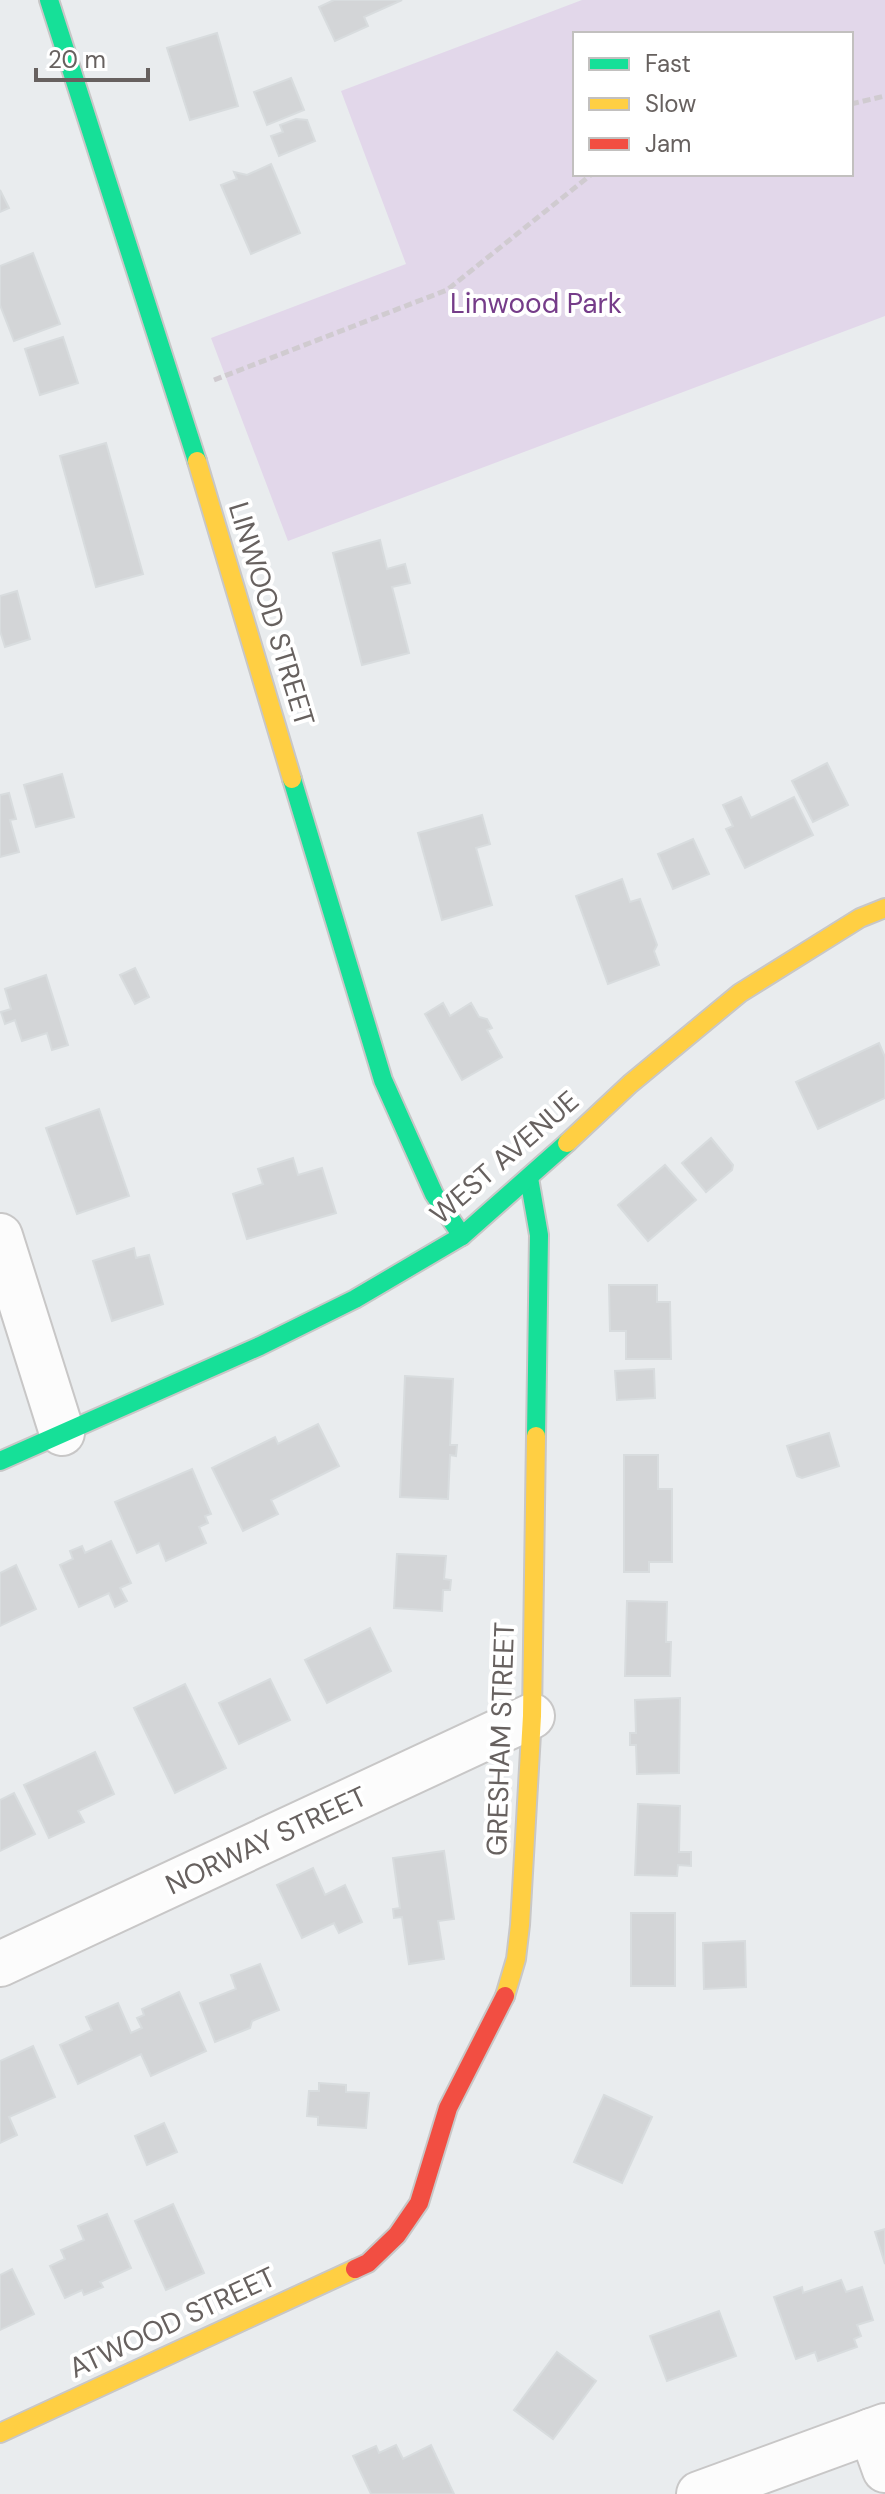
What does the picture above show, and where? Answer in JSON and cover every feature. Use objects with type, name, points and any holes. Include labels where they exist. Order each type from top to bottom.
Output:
[{"type":"street","name":"LINWOOD STREET","points":[[49,0],[177,395],[383,1080],[434,1194],[462,1236]]},
{"type":"street","name":"WEST AVENUE","points":[[0,1461],[260,1346],[355,1299],[462,1236],[630,1084],[740,993],[860,918],[885,908]]},
{"type":"street","name":"GRESHAM STREET","points":[[368,2263],[397,2235],[419,2203],[448,2108],[507,1992],[516,1959],[532,1716],[539,1235],[529,1178]]},
{"type":"street","points":[[0,1236],[62,1433]]},
{"type":"street","name":"NORWAY STREET","points":[[0,1964],[532,1716]]},
{"type":"street","name":"ATWOOD STREET","points":[[0,2433],[368,2263]]},
{"type":"street","points":[[699,2494],[880,2442]]},
{"type":"path","points":[[853,104],[885,96]]},
{"type":"path","points":[[177,395],[447,290],[590,176]]},
{"type":"green space","name":"Linwood Park","points":[[582,0],[885,0],[885,316],[288,541],[211,338],[406,264],[341,91]]},
{"type":"building","points":[[334,0],[402,0],[364,17],[368,26],[335,41],[319,7]]},
{"type":"building","points":[[217,33],[238,106],[190,120],[167,48]]},
{"type":"building","points":[[291,78],[304,110],[267,125],[254,92]]},
{"type":"building","points":[[296,119],[307,120],[315,141],[279,156],[271,136],[283,132],[280,125]]},
{"type":"building","points":[[271,164],[300,233],[251,254],[221,185],[237,179],[234,172],[247,175]]},
{"type":"building","points":[[0,190],[9,208],[0,212]]},
{"type":"building","points":[[33,253],[60,324],[14,341],[0,305],[0,266]]},
{"type":"building","points":[[63,337],[78,383],[40,395],[25,349]]},
{"type":"building","points":[[106,443],[143,574],[96,587],[60,456]]},
{"type":"building","points":[[380,540],[387,569],[405,564],[410,583],[392,587],[409,653],[362,665],[333,553]]},
{"type":"building","points":[[17,591],[30,639],[5,647],[0,631],[0,596]]},
{"type":"building","points":[[827,763],[848,805],[813,822],[792,781]]},
{"type":"building","points":[[62,774],[74,817],[36,827],[24,785]]},
{"type":"building","points":[[9,793],[16,819],[10,820],[19,852],[0,857],[0,795]]},
{"type":"building","points":[[741,797],[751,818],[794,797],[813,835],[745,868],[726,829],[733,826],[723,805]]},
{"type":"building","points":[[482,815],[490,844],[476,848],[492,905],[442,920],[418,833]]},
{"type":"building","points":[[693,839],[709,874],[673,889],[658,854]]},
{"type":"building","points":[[622,879],[630,902],[640,899],[657,945],[654,951],[659,965],[608,984],[576,896]]},
{"type":"building","points":[[135,968],[149,997],[135,1004],[120,975]]},
{"type":"building","points":[[46,975],[68,1045],[52,1050],[47,1033],[22,1041],[15,1020],[5,1024],[1,1012],[11,1009],[5,989]]},
{"type":"building","points":[[443,1003],[450,1016],[471,1003],[479,1017],[487,1019],[492,1028],[487,1030],[502,1057],[462,1080],[425,1014]]},
{"type":"building","points":[[879,1043],[885,1057],[885,1098],[818,1129],[796,1082]]},
{"type":"building","points":[[99,1109],[129,1196],[77,1214],[46,1128]]},
{"type":"building","points":[[711,1138],[733,1165],[732,1170],[706,1192],[682,1163]]},
{"type":"building","points":[[293,1158],[298,1175],[322,1168],[336,1213],[247,1239],[233,1194],[263,1184],[258,1169]]},
{"type":"building","points":[[665,1165],[696,1200],[648,1241],[618,1205]]},
{"type":"building","points":[[134,1248],[136,1258],[149,1255],[163,1304],[112,1321],[93,1261]]},
{"type":"building","points":[[609,1285],[657,1285],[657,1302],[670,1302],[671,1359],[626,1359],[626,1331],[610,1331]]},
{"type":"building","points":[[654,1369],[655,1398],[617,1400],[615,1371]]},
{"type":"building","points":[[405,1376],[453,1379],[450,1445],[457,1445],[456,1456],[450,1455],[448,1499],[400,1497]]},
{"type":"building","points":[[318,1424],[339,1466],[271,1500],[278,1514],[243,1531],[212,1468],[275,1437],[278,1444]]},
{"type":"building","points":[[829,1433],[839,1466],[802,1478],[797,1476],[787,1446]]},
{"type":"building","points":[[624,1455],[658,1455],[658,1489],[672,1489],[672,1562],[649,1562],[649,1572],[624,1572]]},
{"type":"building","points":[[192,1469],[211,1514],[205,1516],[208,1523],[199,1527],[206,1543],[166,1561],[159,1543],[137,1553],[115,1502]]},
{"type":"building","points":[[111,1541],[131,1583],[120,1588],[127,1601],[115,1607],[109,1593],[79,1607],[60,1565],[73,1559],[70,1551],[82,1546],[85,1553]]},
{"type":"building","points":[[397,1554],[446,1556],[444,1579],[451,1580],[450,1590],[443,1590],[442,1611],[394,1608]]},
{"type":"building","points":[[16,1565],[36,1609],[0,1626],[0,1573]]},
{"type":"building","points":[[627,1601],[667,1602],[666,1642],[671,1642],[670,1676],[625,1676]]},
{"type":"building","points":[[370,1628],[391,1671],[327,1703],[305,1660]]},
{"type":"building","points":[[270,1679],[290,1720],[239,1744],[219,1703]]},
{"type":"building","points":[[185,1684],[226,1768],[175,1793],[134,1708]]},
{"type":"building","points":[[680,1698],[679,1773],[637,1774],[636,1745],[630,1745],[630,1733],[636,1733],[635,1700]]},
{"type":"building","points":[[95,1752],[114,1794],[78,1811],[84,1822],[49,1838],[24,1785]]},
{"type":"building","points":[[14,1793],[35,1834],[0,1851],[0,1800]]},
{"type":"building","points":[[638,1804],[680,1806],[679,1852],[691,1852],[691,1866],[678,1865],[677,1876],[635,1875]]},
{"type":"building","points":[[444,1851],[454,1919],[438,1921],[444,1959],[409,1964],[402,1917],[394,1918],[393,1909],[400,1908],[393,1858]]},
{"type":"building","points":[[313,1868],[325,1895],[345,1885],[362,1922],[339,1933],[334,1923],[302,1938],[277,1885]]},
{"type":"building","points":[[631,1913],[675,1913],[675,1986],[631,1986]]},
{"type":"building","points":[[745,1941],[746,1987],[704,1989],[703,1943]]},
{"type":"building","points":[[260,1964],[279,2010],[252,2021],[250,2028],[215,2042],[200,2003],[236,1989],[231,1975]]},
{"type":"building","points":[[179,1992],[206,2051],[151,2076],[141,2054],[78,2084],[60,2045],[92,2030],[86,2017],[118,2003],[131,2033],[142,2028],[137,2018],[144,2015],[142,2009]]},
{"type":"building","points":[[33,2046],[55,2097],[9,2117],[17,2135],[0,2143],[0,2061]]},
{"type":"building","points":[[319,2083],[346,2085],[346,2092],[369,2093],[366,2128],[318,2125],[318,2117],[307,2116],[309,2091],[319,2091]]},
{"type":"building","points":[[604,2095],[652,2117],[622,2183],[574,2162]]},
{"type":"building","points":[[164,2123],[177,2152],[147,2165],[135,2136]]},
{"type":"building","points":[[173,2204],[204,2273],[166,2290],[135,2221]]},
{"type":"building","points":[[107,2214],[131,2268],[100,2282],[103,2287],[84,2295],[82,2290],[65,2298],[50,2266],[65,2259],[61,2250],[84,2240],[78,2226]]},
{"type":"building","points":[[885,2229],[885,2264],[875,2232]]},
{"type":"building","points":[[12,2269],[34,2314],[0,2330],[0,2275]]},
{"type":"building","points":[[841,2280],[846,2292],[862,2287],[873,2320],[857,2325],[861,2336],[854,2339],[857,2347],[818,2361],[815,2352],[796,2359],[774,2297],[802,2287],[803,2293]]},
{"type":"building","points":[[719,2311],[736,2356],[667,2381],[650,2336]]},
{"type":"building","points":[[557,2352],[596,2381],[553,2439],[514,2410]]},
{"type":"building","points":[[396,2445],[403,2459],[431,2445],[454,2494],[371,2494],[353,2456],[376,2446],[379,2453]]},
{"type":"traffic: fast","points":[[49,0],[197,461]]},
{"type":"traffic: fast","points":[[292,779],[383,1080],[434,1194],[462,1236]]},
{"type":"traffic: fast","points":[[0,1461],[260,1346],[355,1299],[462,1236],[567,1143]]},
{"type":"traffic: fast","points":[[529,1178],[539,1235],[536,1436]]},
{"type":"traffic: slow","points":[[197,461],[292,779]]},
{"type":"traffic: slow","points":[[567,1143],[630,1084],[740,993],[860,918],[885,908]]},
{"type":"traffic: slow","points":[[505,1996],[516,1959],[520,1925],[532,1716],[536,1436]]},
{"type":"traffic: slow","points":[[0,2433],[355,2269]]},
{"type":"traffic: jam","points":[[355,2269],[368,2263],[397,2235],[419,2203],[448,2108],[505,1996]]}]
